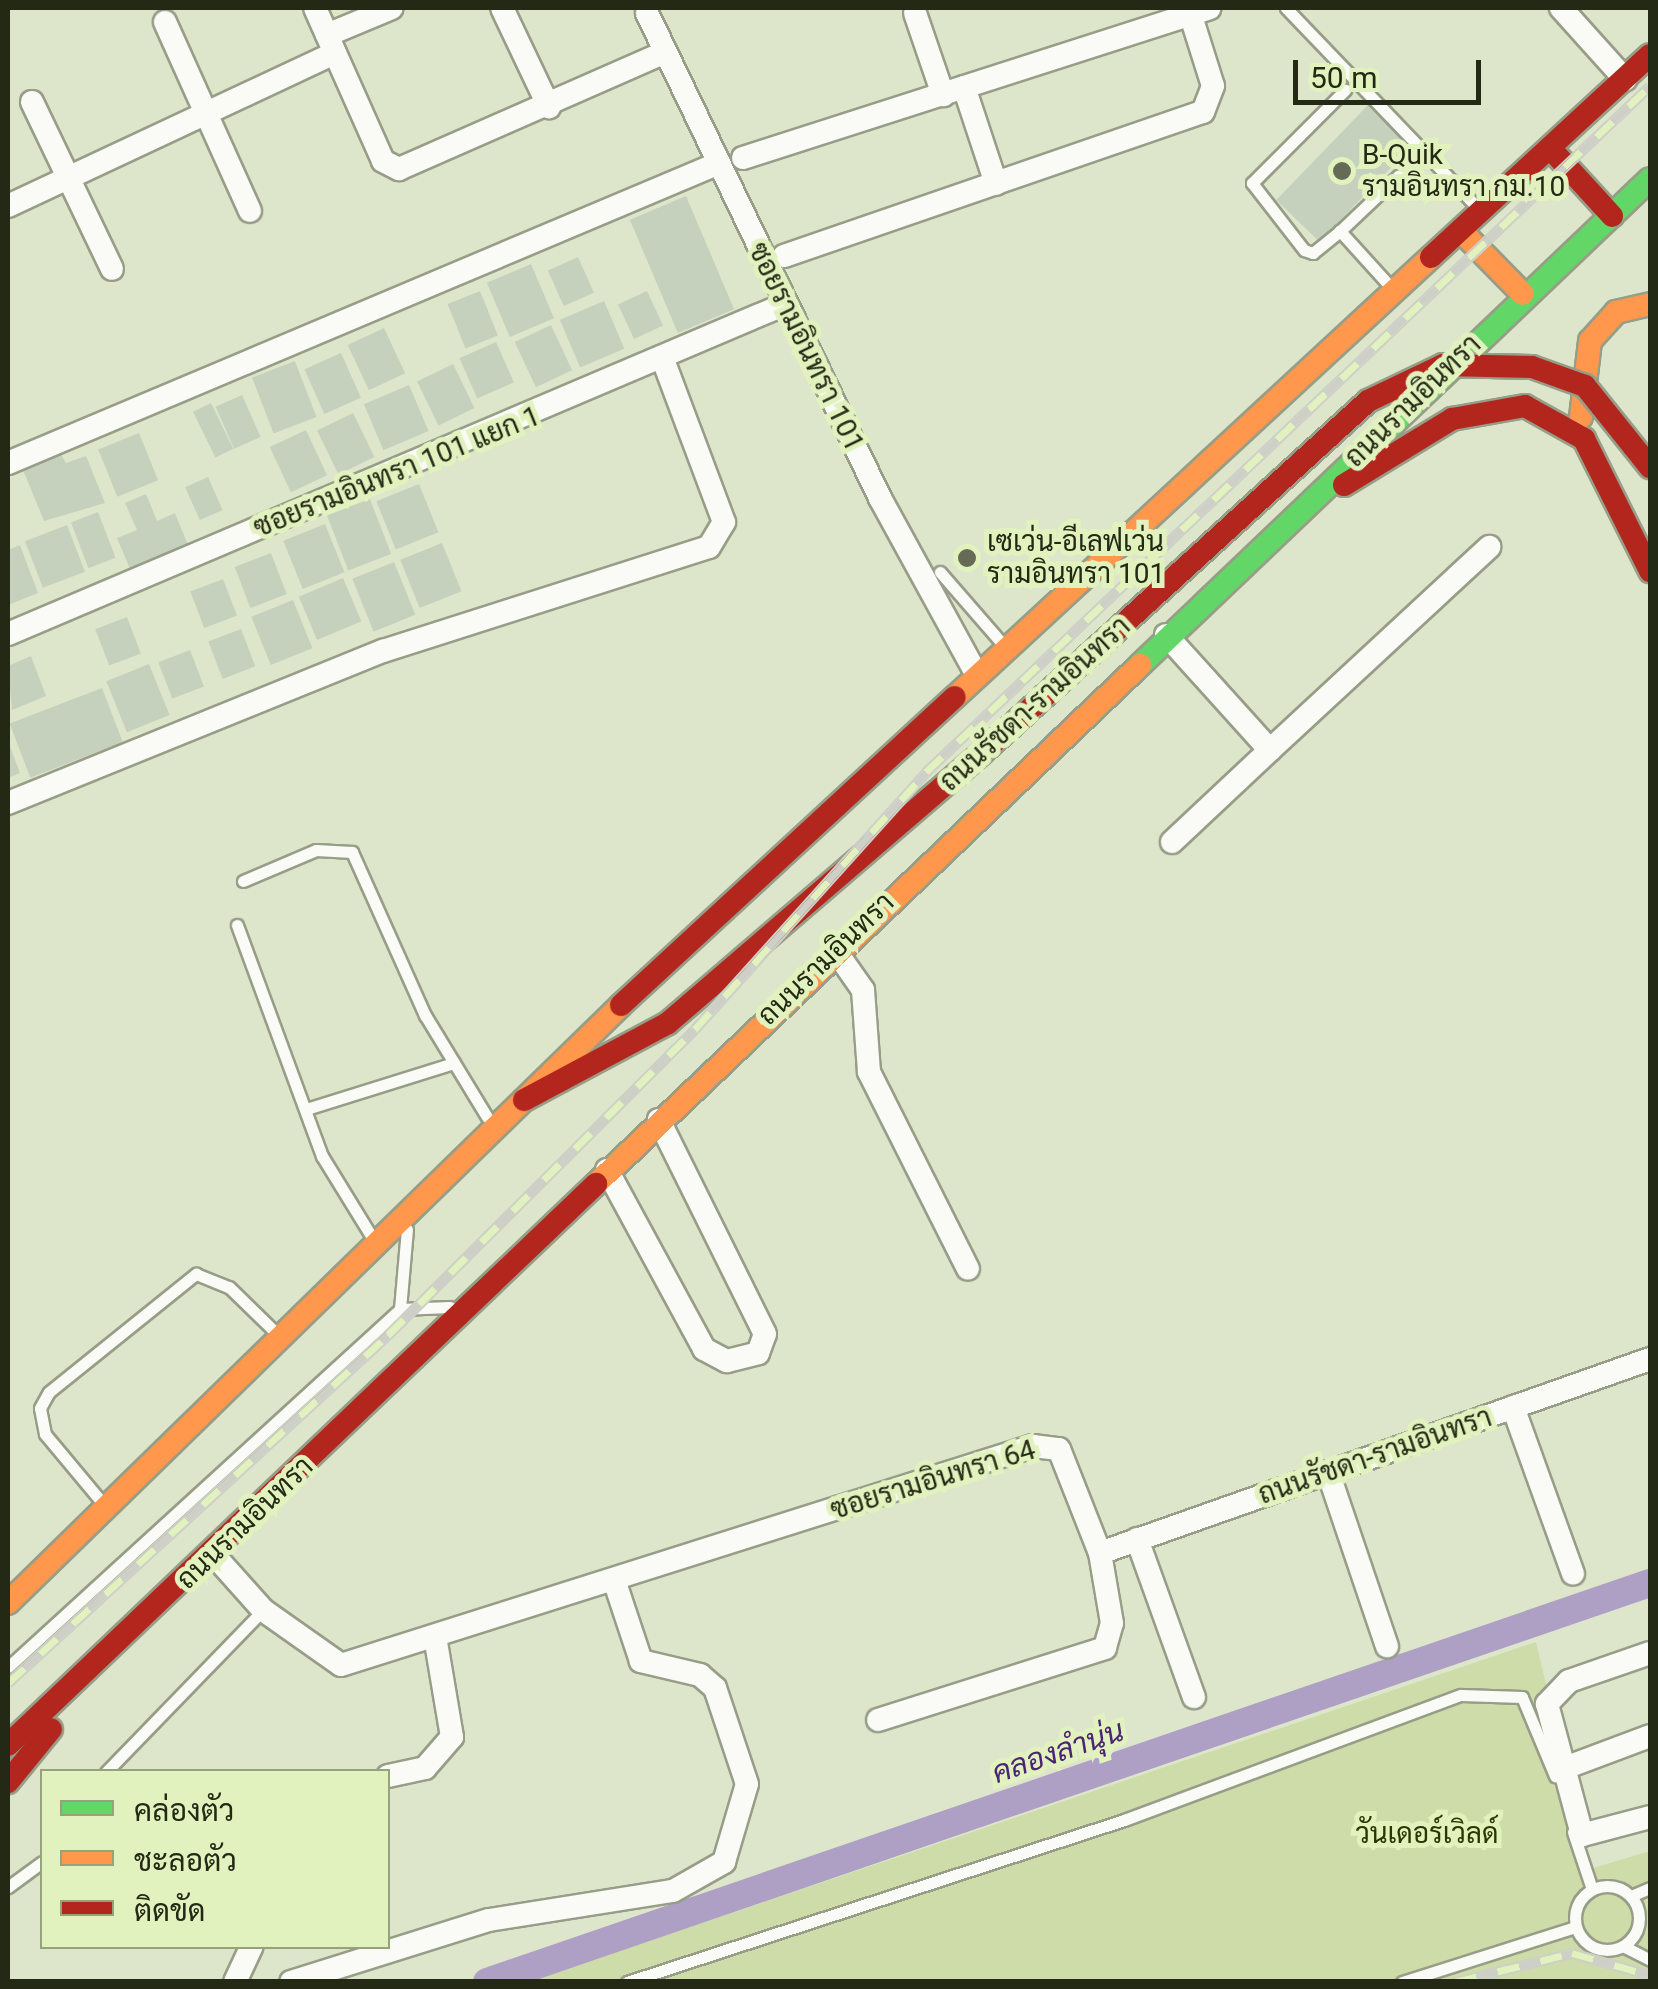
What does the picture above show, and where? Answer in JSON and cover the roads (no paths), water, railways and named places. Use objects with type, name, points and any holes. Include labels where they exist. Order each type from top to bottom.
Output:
[{"type":"main road","points":[[8,1601],[378,1246],[512,1105],[1650,55]]},
{"type":"main road","points":[[1550,148],[1612,216]]},
{"type":"main road","name":"ถนนรามอินทรา","points":[[8,1745],[139,1626],[835,950],[1524,294],[1650,179]]},
{"type":"main road","points":[[1461,231],[1524,294]]},
{"type":"main road","points":[[1650,304],[1616,312],[1590,341],[1578,397],[1584,439],[1650,571]]},
{"type":"main road","name":"ถนนรัชดา-รามอินทรา","points":[[512,1105],[668,1022],[982,753],[1368,401],[1443,364],[1532,367],[1585,386],[1650,467]]},
{"type":"main road","points":[[1291,518],[1452,419],[1525,406],[1584,439]]},
{"type":"main road","points":[[8,1782],[139,1626]]},
{"type":"street","points":[[315,8],[383,161],[399,170],[665,52]]},
{"type":"street","points":[[8,206],[204,114],[392,8]]},
{"type":"street","points":[[502,8],[548,107]]},
{"type":"street","points":[[1561,8],[1625,79]]},
{"type":"street","points":[[743,158],[1200,10],[1213,86],[1204,112],[784,256]]},
{"type":"street","points":[[915,13],[996,184]]},
{"type":"street","name":"ซอยรามอินทรา 101","points":[[647,14],[784,305],[977,675]]},
{"type":"street","points":[[165,22],[250,212]]},
{"type":"street","points":[[32,102],[112,269]]},
{"type":"street","points":[[8,463],[717,164]]},
{"type":"street","name":"ซอยรามอินทรา 101 แยก 1","points":[[8,634],[664,362],[784,305]]},
{"type":"street","points":[[8,802],[414,640],[709,548],[724,522],[664,362]]},
{"type":"street","points":[[1172,842],[1489,547]]},
{"type":"street","points":[[1166,636],[1270,750]]},
{"type":"street","points":[[835,950],[863,990],[868,1072],[968,1269]]},
{"type":"street","points":[[606,1170],[704,1349],[727,1361],[758,1353],[765,1334],[659,1120]]},
{"type":"street","name":"ถนนรัชดา-รามอินทรา","points":[[1100,1553],[1650,1359]]},
{"type":"street","points":[[1513,1407],[1573,1574]]},
{"type":"street","name":"ซอยรามอินทรา 64","points":[[213,1554],[262,1610],[341,1665],[1045,1445],[1068,1458],[1100,1553],[1112,1623],[1105,1648],[878,1720]]},
{"type":"street","points":[[1328,1472],[1387,1646]]},
{"type":"street","points":[[1136,1540],[1194,1697]]},
{"type":"street","points":[[291,1982],[490,1920],[673,1891],[724,1862],[747,1784],[715,1688],[700,1674],[640,1661],[614,1580]]},
{"type":"street","points":[[390,1776],[425,1768],[452,1737],[435,1638]]},
{"type":"street","points":[[1650,1654],[1552,1692],[1547,1714],[1586,1838],[1650,1817]]},
{"type":"street","points":[[1562,1769],[1650,1736]]},
{"type":"street","points":[[235,1982],[251,1949]]},
{"type":"lane","points":[[1286,8],[1482,212]]},
{"type":"lane","points":[[1346,90],[1252,183],[1304,250],[1320,250],[1399,175]]},
{"type":"lane","points":[[1340,232],[1394,290]]},
{"type":"lane","points":[[940,572],[1006,648]]},
{"type":"lane","points":[[243,881],[316,850],[352,852],[454,1063],[492,1124]]},
{"type":"lane","points":[[237,925],[322,1156],[378,1246]]},
{"type":"lane","points":[[306,1109],[454,1063]]},
{"type":"lane","points":[[400,1309],[409,1214]]},
{"type":"lane","points":[[107,1509],[45,1434],[40,1408],[49,1392],[196,1274],[229,1287],[282,1339]]},
{"type":"lane","points":[[8,1667],[400,1309],[466,1307]]},
{"type":"lane","points":[[109,1769],[262,1610]]},
{"type":"lane","points":[[628,1982],[1124,1820],[1461,1695],[1499,1690],[1532,1710],[1592,1889]]},
{"type":"lane","points":[[8,1887],[40,1863]]},
{"type":"lane","points":[[1592,1889],[1631,1896],[1650,1888]]},
{"type":"lane","points":[[1575,1927],[1577,1905],[1592,1889]]},
{"type":"lane","points":[[1623,1946],[1645,1916],[1631,1896]]},
{"type":"lane","points":[[1575,1927],[1598,1950],[1623,1946],[1650,1960]]},
{"type":"lane","points":[[1402,1982],[1575,1927]]},
{"type":"waterway","name":"คลองลำนุ่น","points":[[487,1982],[1650,1583]]},
{"type":"railway","points":[[8,1683],[388,1335],[695,1029],[926,772],[1650,86]]},
{"type":"railway","points":[[1455,1982],[1572,1953],[1650,1975]]},
{"type":"place","name":"B-Quik รามอินทรา กม.10","points":[[1342,171]]},
{"type":"place","name":"เซเว่น-อีเลฟเว่น รามอินทรา 101","points":[[967,558]]},
{"type":"park label","name":"วันเดอร์เวิลด์","points":[[1427,1834]]}]
